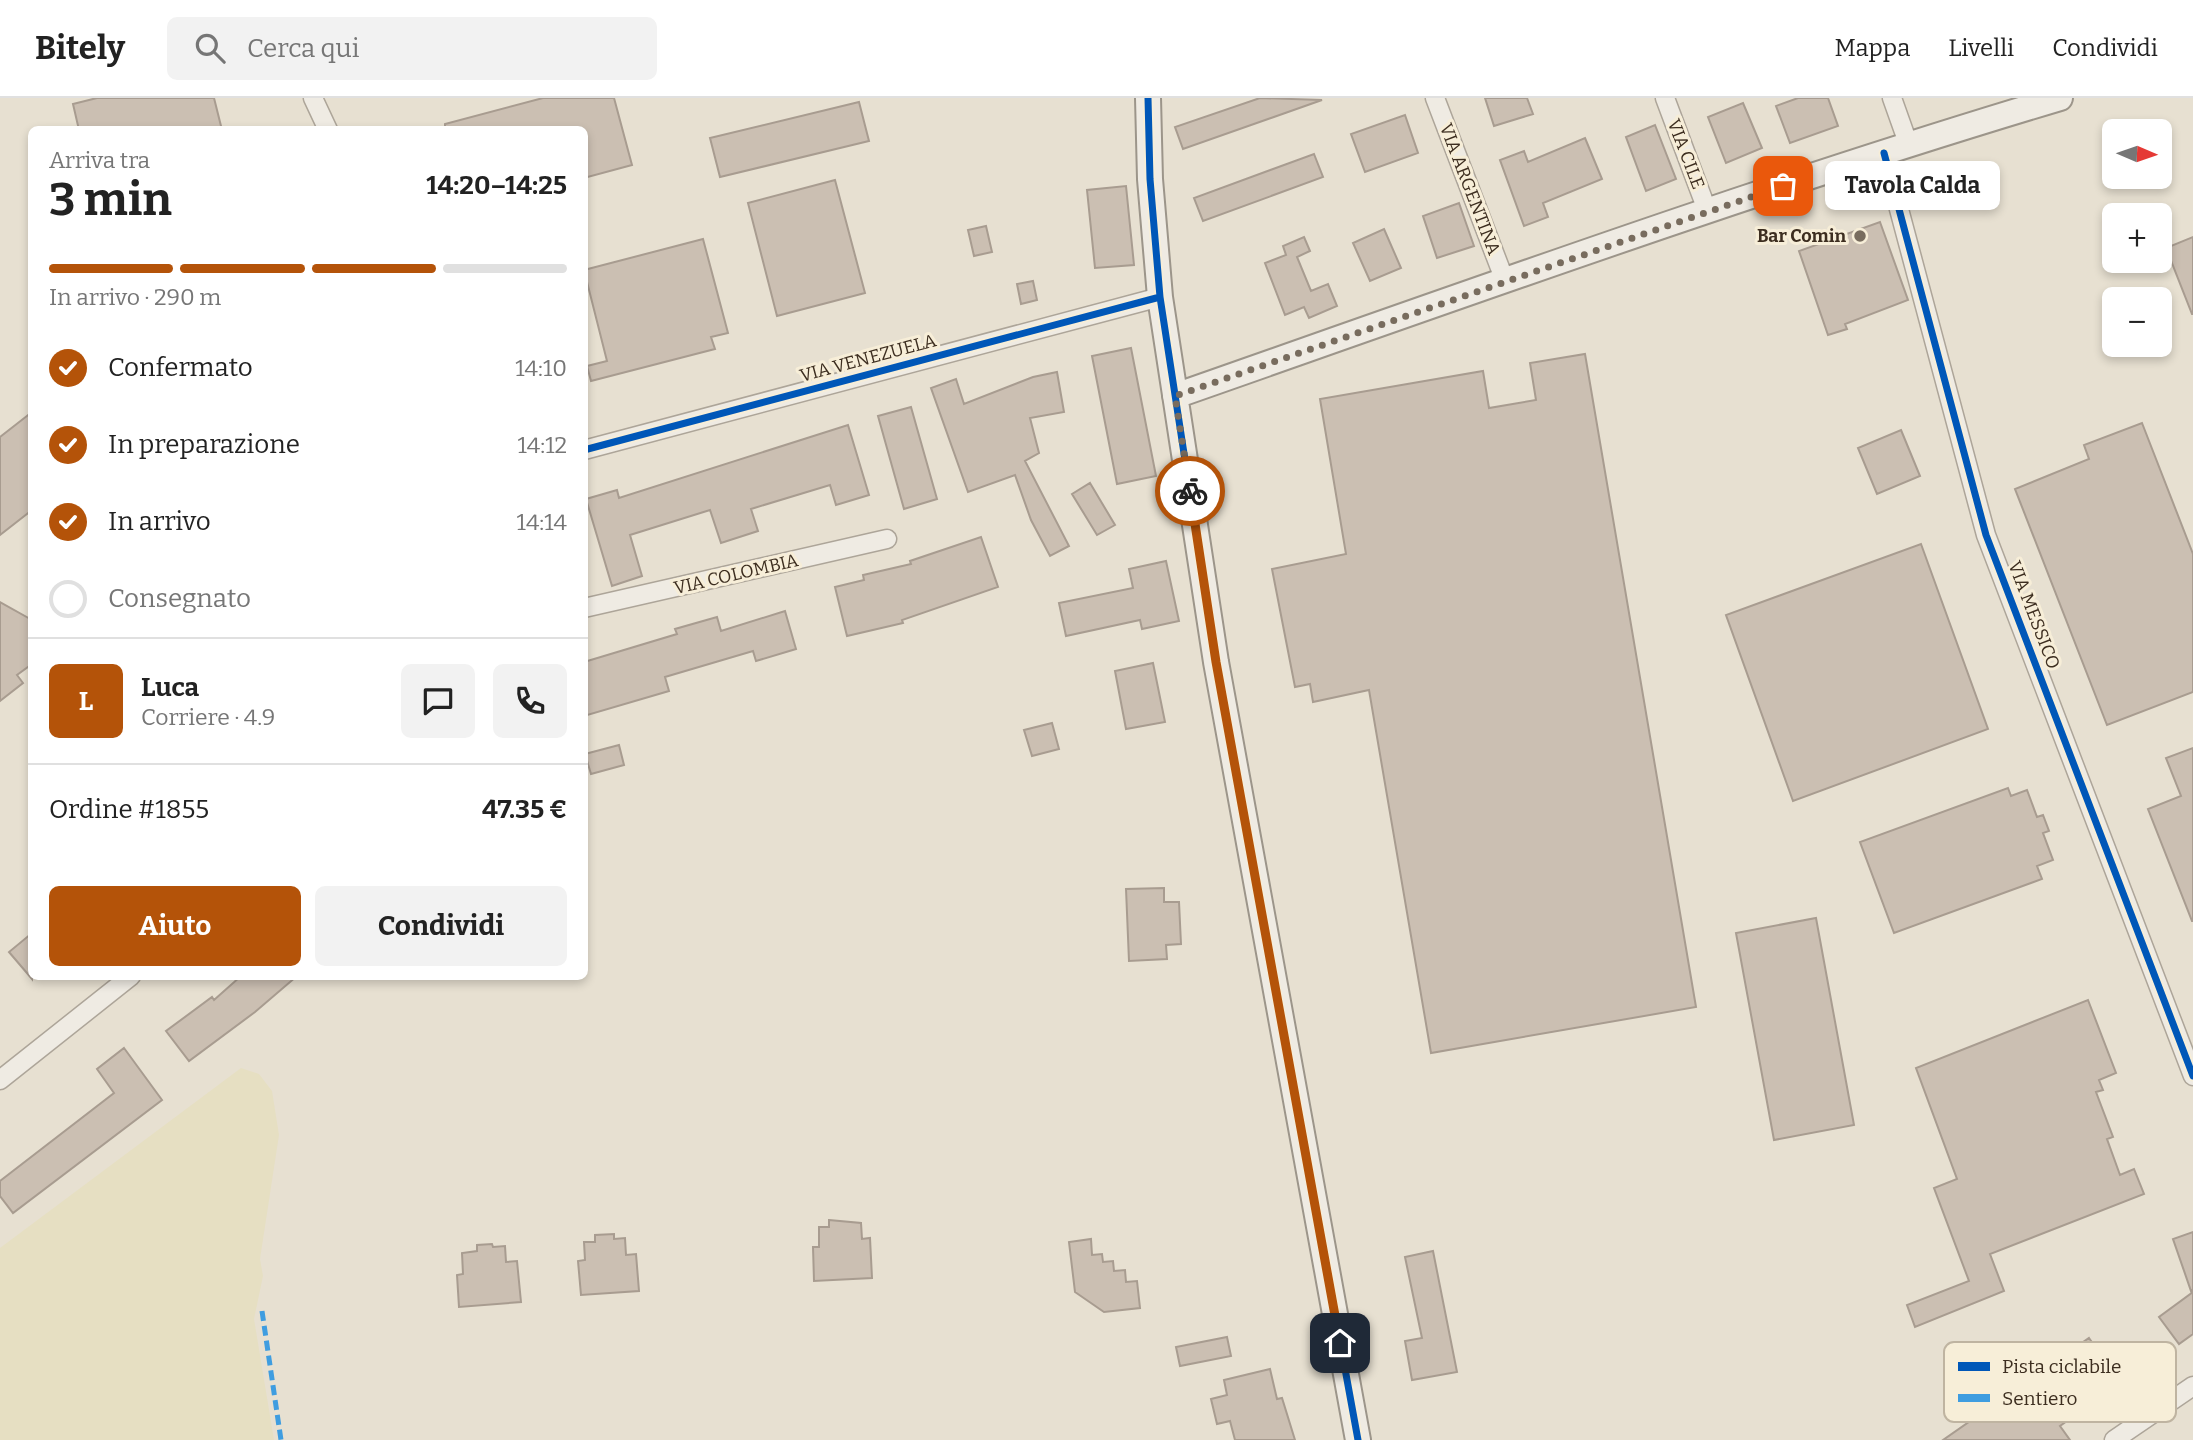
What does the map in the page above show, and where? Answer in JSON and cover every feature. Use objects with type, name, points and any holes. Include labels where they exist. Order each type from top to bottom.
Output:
[{"type":"street","points":[[313,98],[326,126]]},
{"type":"street","points":[[1148,98],[1150,179],[1160,297],[1216,662],[1358,1440]]},
{"type":"street","name":"VIA ARGENTINA","points":[[1435,98],[1505,281]]},
{"type":"street","name":"VIA CILE","points":[[1665,98],[1707,210]]},
{"type":"street","points":[[1892,98],[1908,143]]},
{"type":"street","points":[[1175,396],[1707,210],[1908,143],[2060,98]]},
{"type":"street","name":"VIA MESSICO","points":[[1884,153],[1980,516],[2193,1076]]},
{"type":"street","name":"VIA VENEZUELA","points":[[588,449],[1160,297]]},
{"type":"street","name":"VIA COLOMBIA","points":[[588,607],[887,539]]},
{"type":"street","points":[[0,1080],[126,980]]},
{"type":"street","points":[[2176,1397],[2193,1385]]},
{"type":"street","points":[[2113,1440],[2139,1422]]},
{"type":"shaded area","points":[[241,1068],[259,1074],[272,1091],[279,1135],[260,1259],[263,1276],[254,1319],[274,1440],[0,1440],[0,1248]]},
{"type":"building","points":[[97,98],[214,98],[221,126],[78,126],[73,104]]},
{"type":"building","points":[[543,98],[614,98],[632,165],[588,177],[588,126],[445,124]]},
{"type":"building","points":[[1260,98],[1322,100],[1183,149],[1175,127]]},
{"type":"building","points":[[1485,98],[1527,98],[1533,114],[1494,126]]},
{"type":"building","points":[[1798,98],[1828,98],[1838,126],[1790,143],[1776,106]]},
{"type":"building","points":[[859,102],[869,141],[720,177],[710,138]]},
{"type":"building","points":[[1743,103],[1762,148],[1726,163],[1708,117]]},
{"type":"building","points":[[1405,115],[1418,153],[1365,172],[1351,134]]},
{"type":"building","points":[[1655,125],[1676,179],[1646,191],[1626,137]]},
{"type":"building","points":[[1585,138],[1602,179],[1543,203],[1548,217],[1524,226],[1500,160],[1524,151],[1528,162]]},
{"type":"building","points":[[1314,154],[1323,177],[1203,221],[1194,198]]},
{"type":"building","points":[[835,180],[865,293],[777,316],[748,203]]},
{"type":"building","points":[[1126,186],[1134,265],[1095,268],[1087,190]]},
{"type":"building","points":[[1459,203],[1474,246],[1437,258],[1423,216]]},
{"type":"building","points":[[1880,222],[1908,300],[1845,324],[1847,329],[1828,335],[1799,251]]},
{"type":"building","points":[[986,226],[992,252],[974,256],[968,230]]},
{"type":"building","points":[[1384,229],[1401,268],[1370,281],[1353,243]]},
{"type":"building","points":[[1304,237],[1310,251],[1297,257],[1311,291],[1328,284],[1337,306],[1309,318],[1304,307],[1285,315],[1265,263],[1286,255],[1283,246]]},
{"type":"building","points":[[2193,237],[2193,314],[2172,263],[2172,246]]},
{"type":"building","points":[[703,239],[728,333],[711,337],[715,349],[591,381],[588,366],[607,361],[588,286],[588,269]]},
{"type":"building","points":[[1033,281],[1037,300],[1021,304],[1017,284]]},
{"type":"building","points":[[1131,348],[1156,476],[1117,484],[1092,356]]},
{"type":"building","points":[[1585,354],[1696,1007],[1431,1053],[1369,690],[1313,702],[1310,684],[1295,687],[1272,569],[1346,554],[1320,399],[1483,371],[1489,408],[1536,400],[1530,363]]},
{"type":"building","points":[[1057,372],[1064,412],[1030,418],[1039,453],[1025,461],[1069,546],[1050,556],[1031,520],[1015,475],[968,492],[931,388],[956,379],[964,404],[1033,377]]},
{"type":"building","points":[[911,407],[937,499],[904,509],[878,416]]},
{"type":"building","points":[[28,415],[28,513],[0,535],[0,437]]},
{"type":"building","points":[[2142,423],[2193,554],[2193,692],[2107,725],[2015,489],[2089,459],[2084,445]]},
{"type":"building","points":[[848,425],[869,495],[836,505],[830,485],[751,509],[758,531],[721,543],[710,510],[630,535],[642,576],[612,586],[588,498],[617,490],[619,498]]},
{"type":"building","points":[[1901,430],[1920,476],[1877,494],[1858,448]]},
{"type":"building","points":[[1090,483],[1115,525],[1097,535],[1072,494]]},
{"type":"building","points":[[981,537],[998,587],[902,620],[903,623],[847,636],[835,587],[864,580],[863,575],[911,564],[910,561]]},
{"type":"building","points":[[1921,544],[1988,729],[1793,801],[1726,615]]},
{"type":"building","points":[[1166,561],[1179,621],[1142,629],[1140,620],[1066,636],[1059,603],[1133,588],[1129,569]]},
{"type":"building","points":[[0,602],[28,618],[28,667],[17,675],[23,683],[0,701]]},
{"type":"building","points":[[785,611],[796,649],[756,661],[753,651],[665,677],[669,691],[588,715],[588,661],[677,634],[675,629],[717,617],[721,631]]},
{"type":"building","points":[[1153,663],[1165,722],[1126,729],[1115,671]]},
{"type":"building","points":[[1052,723],[1059,749],[1032,756],[1024,730]]},
{"type":"building","points":[[619,745],[624,765],[591,774],[588,753]]},
{"type":"building","points":[[2193,748],[2192,921],[2148,809],[2181,796],[2166,758]]},
{"type":"building","points":[[2008,788],[2011,796],[2027,790],[2037,817],[2043,815],[2049,831],[2043,833],[2053,860],[2037,866],[2042,879],[1894,933],[1860,842]]},
{"type":"building","points":[[1164,888],[1164,902],[1179,902],[1181,944],[1166,945],[1167,959],[1129,961],[1126,889]]},
{"type":"building","points":[[1816,918],[1854,1125],[1774,1140],[1736,933]]},
{"type":"building","points":[[28,936],[28,974],[9,952]]},
{"type":"building","points":[[236,980],[292,980],[255,1012],[189,1061],[166,1031],[212,997],[214,1000]]},
{"type":"building","points":[[2088,1000],[2116,1073],[2099,1080],[2103,1090],[2096,1092],[2113,1137],[2107,1139],[2120,1175],[2134,1169],[2144,1194],[1990,1254],[2004,1291],[1915,1327],[1907,1305],[1969,1281],[1934,1188],[1957,1179],[1916,1068]]},
{"type":"building","points":[[124,1048],[162,1100],[13,1213],[0,1196],[0,1181],[114,1093],[97,1069]]},
{"type":"building","points":[[829,1220],[861,1223],[862,1239],[870,1238],[872,1278],[814,1281],[813,1247],[819,1247],[819,1227],[829,1227]]},
{"type":"building","points":[[2193,1232],[2193,1290],[2191,1291],[2173,1239]]},
{"type":"building","points":[[614,1234],[614,1239],[625,1238],[626,1255],[636,1254],[639,1291],[581,1295],[578,1261],[585,1260],[584,1242],[595,1242],[595,1235]]},
{"type":"building","points":[[1091,1239],[1092,1255],[1102,1254],[1103,1262],[1113,1261],[1114,1271],[1125,1270],[1126,1282],[1137,1281],[1140,1308],[1104,1312],[1075,1292],[1069,1242]]},
{"type":"building","points":[[492,1244],[493,1247],[505,1246],[506,1262],[517,1261],[521,1302],[459,1307],[457,1275],[463,1274],[462,1253],[477,1251],[477,1245]]},
{"type":"building","points":[[1433,1251],[1457,1372],[1412,1380],[1405,1341],[1422,1338],[1405,1257]]},
{"type":"building","points":[[2193,1292],[2193,1334],[2179,1344],[2159,1317]]},
{"type":"building","points":[[1227,1337],[1231,1356],[1180,1366],[1176,1347]]},
{"type":"building","points":[[1270,1369],[1277,1399],[1282,1398],[1295,1440],[1235,1440],[1230,1421],[1217,1424],[1211,1399],[1227,1395],[1224,1380]]},
{"type":"building","points":[[1969,1422],[2066,1422],[2060,1426],[2070,1440],[1943,1440]]},
{"type":"marked path","points":[[262,1311],[281,1440]]},
{"type":"cycle path","points":[[1148,98],[1150,179],[1160,297],[1216,662],[1358,1440]]},
{"type":"cycle path","points":[[1884,153],[1986,535],[2193,1076]]},
{"type":"cycle path","points":[[588,449],[1160,297]]},
{"type":"way so far","points":[[1190,491],[1175,396],[1707,210],[1783,186]]},
{"type":"place","name":"Tavola Calda","points":[[1783,186]]},
{"type":"place","name":"Bar Comin","points":[[1860,236]]},
{"type":"route","points":[[1190,491],[1216,662],[1340,1343]]}]
